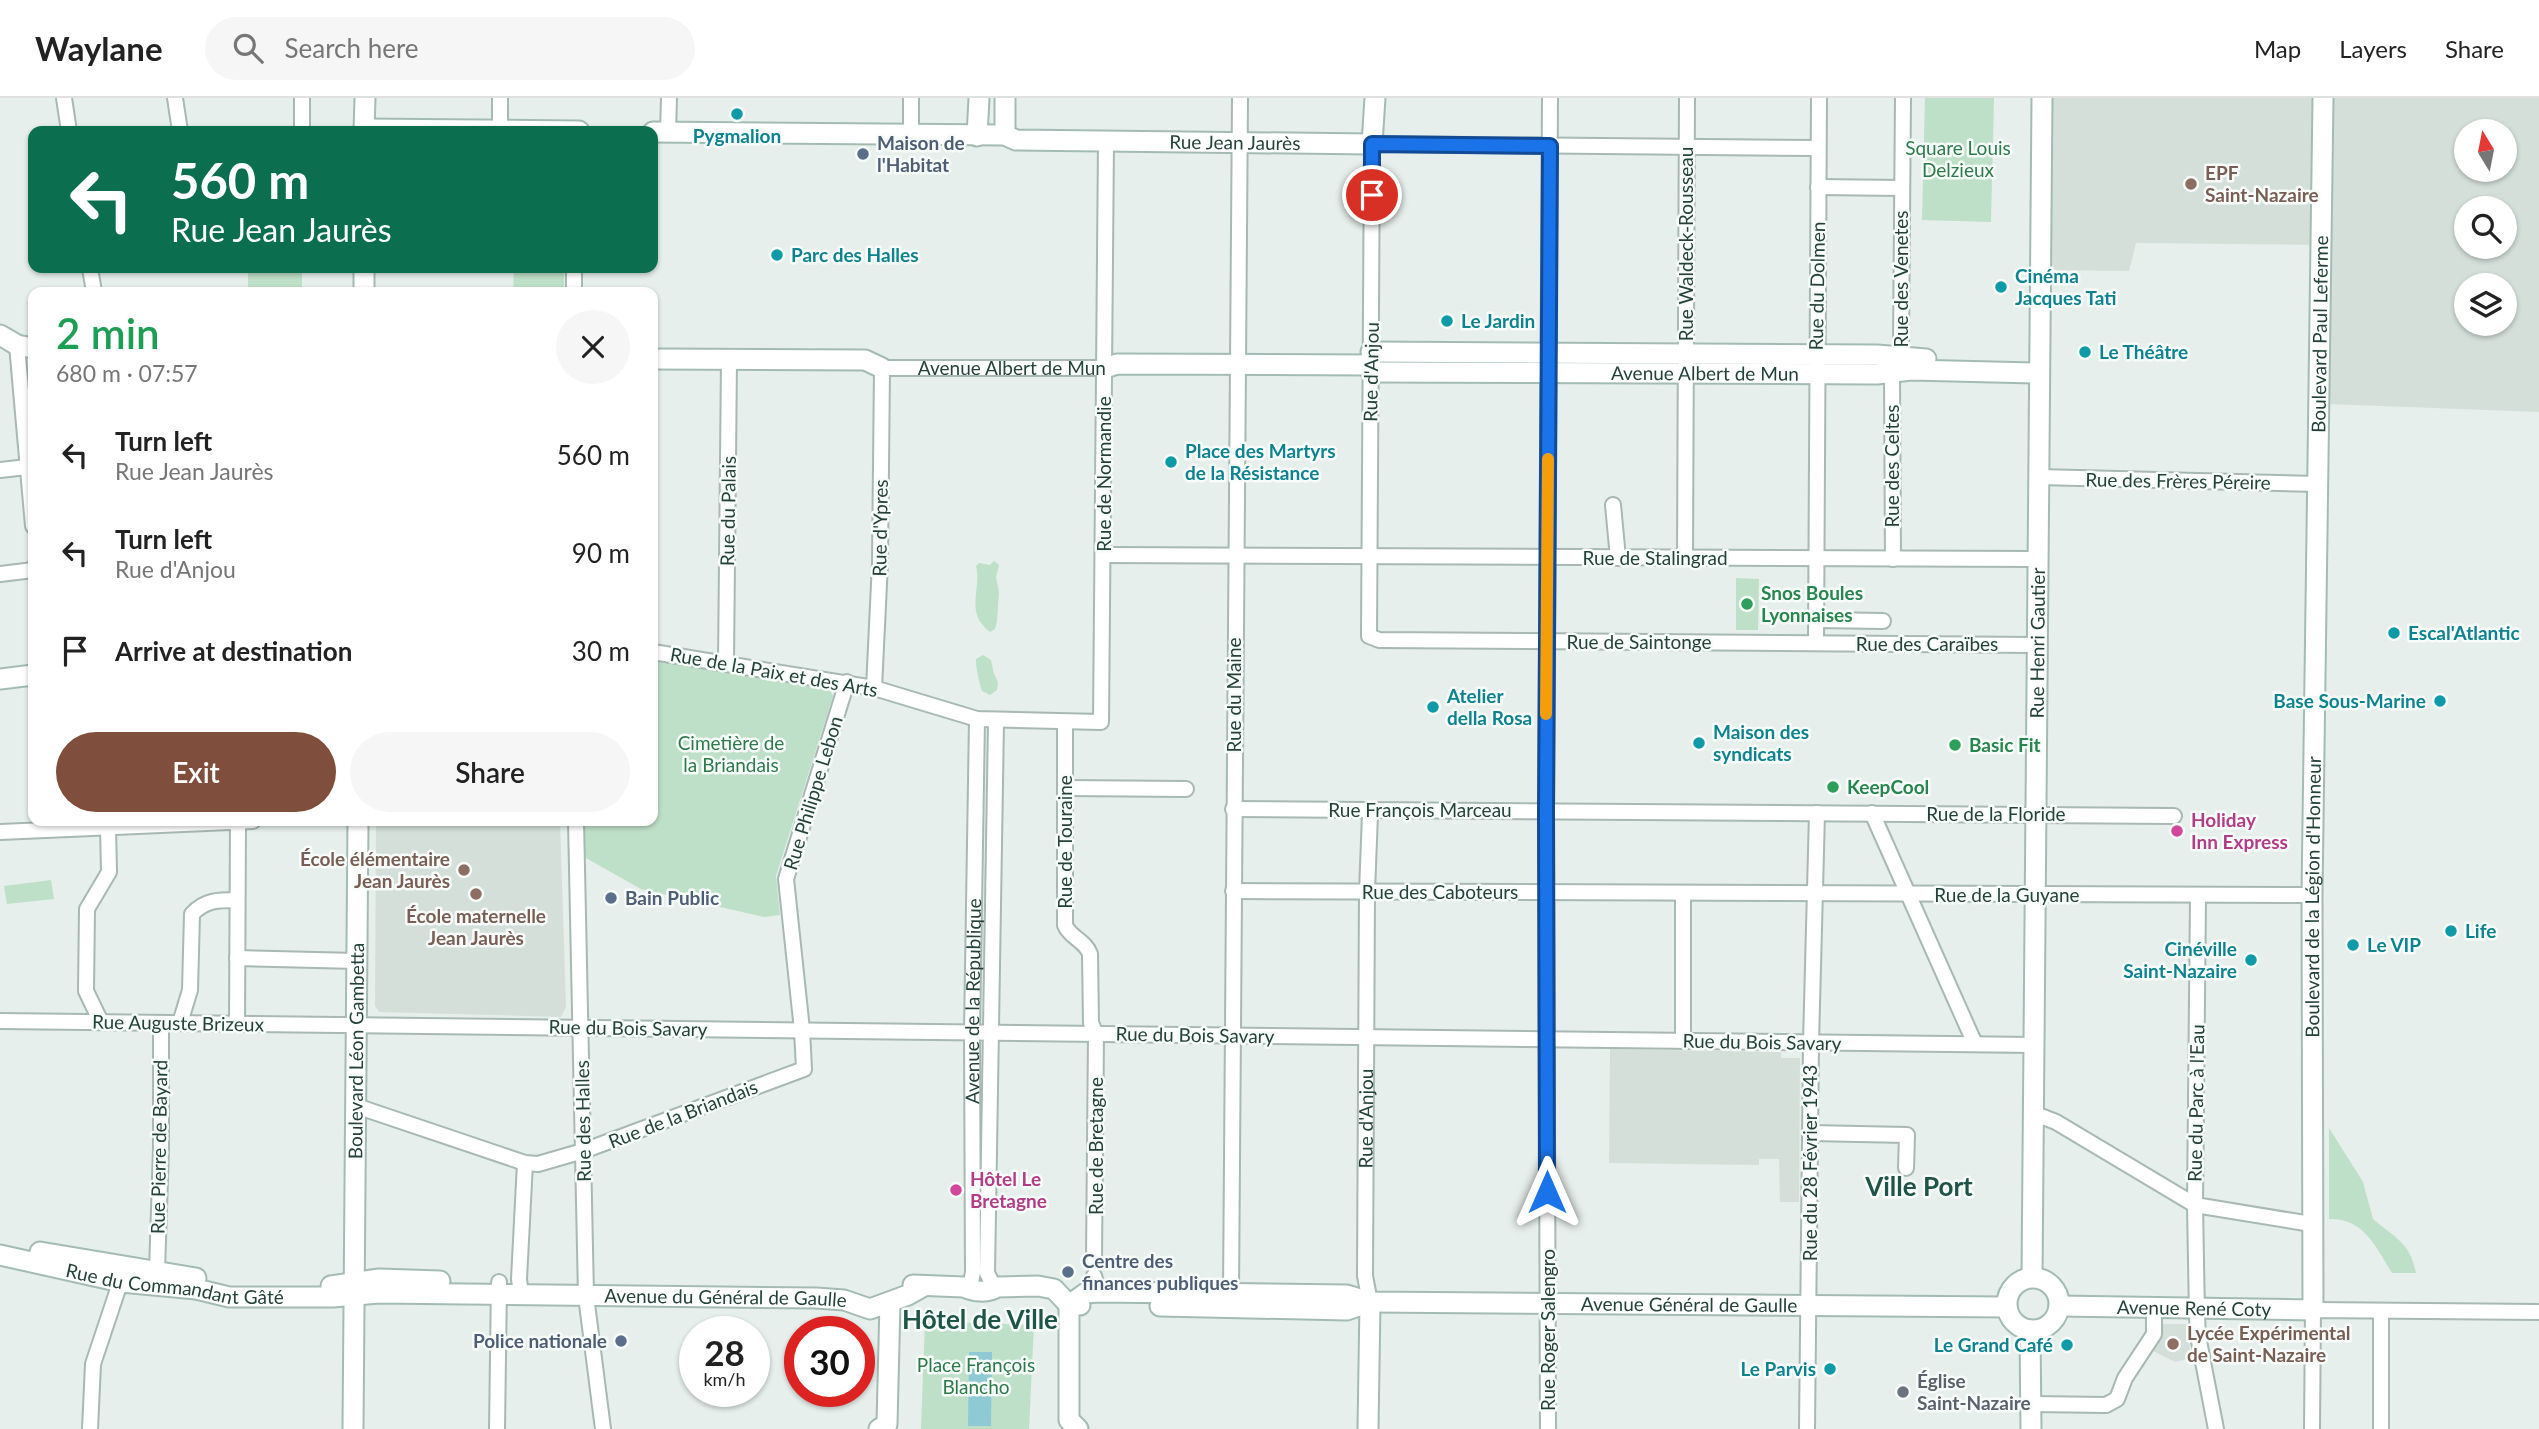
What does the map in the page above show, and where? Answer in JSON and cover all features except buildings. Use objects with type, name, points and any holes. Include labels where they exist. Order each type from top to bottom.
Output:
[{"type":"street","points":[[64,98],[68,126]]},
{"type":"street","points":[[175,98],[179,126]]},
{"type":"street","points":[[302,98],[302,126]]},
{"type":"street","points":[[365,98],[365,126]]},
{"type":"street","points":[[500,98],[500,126]]},
{"type":"street","points":[[661,132],[669,98]]},
{"type":"street","points":[[911,98],[911,135]]},
{"type":"street","points":[[977,136],[979,98]]},
{"type":"street","points":[[1005,98],[1011,138]]},
{"type":"street","name":"Rue du Maine","points":[[1231,1293],[1240,98]]},
{"type":"street","name":"Rue d'Anjou","points":[[1375,98],[1372,144],[1371,363],[1374,557],[1368,636],[1378,640]]},
{"type":"street","name":"Rue Roger Salengro","points":[[1548,1429],[1546,811],[1550,98]]},
{"type":"street","name":"Rue Waldeck-Rousseau","points":[[1685,558],[1687,98]]},
{"type":"street","name":"Rue du Dolmen","points":[[1816,643],[1819,98]]},
{"type":"street","name":"Rue des Venetes","points":[[1896,365],[1903,98]]},
{"type":"street","name":"Rue Henri Gautier","points":[[2032,1278],[2042,98]]},
{"type":"street","name":"Boulevard Paul Leferme","points":[[2318,484],[2323,98]]},
{"type":"street","name":"Rue Jean Jaurès","points":[[661,132],[977,136],[1106,141],[1818,148]]},
{"type":"street","name":"Rue de Normandie","points":[[1101,722],[1106,141]]},
{"type":"street","points":[[1818,187],[1902,188]]},
{"type":"street","points":[[17,343],[28,477]]},
{"type":"street","name":"Avenue Albert de Mun","points":[[658,359],[865,360],[882,368],[1105,368],[1117,365],[1371,363],[1549,353],[1685,364]]},
{"type":"street","name":"Rue du Palais","points":[[726,663],[729,360]]},
{"type":"street","name":"Avenue Albert de Mun","points":[[1371,363],[1548,373],[1685,364],[2039,366]]},
{"type":"street","name":"Rue des Celtes","points":[[1893,559],[1896,365]]},
{"type":"street","name":"Rue d'Ypres","points":[[874,688],[880,563],[882,368]]},
{"type":"street","points":[[0,470],[27,467]]},
{"type":"street","name":"Rue des Frères Péreire","points":[[2038,477],[2318,484]]},
{"type":"street","name":"Boulevard de la Légion d'Honneur","points":[[2312,1310],[2312,895],[2318,484]]},
{"type":"street","points":[[1613,505],[1618,558]]},
{"type":"street","name":"Rue de Stalingrad","points":[[1104,555],[2038,559]]},
{"type":"street","points":[[0,574],[28,571]]},
{"type":"street","points":[[1816,620],[1882,621]]},
{"type":"street","name":"Rue de Saintonge","points":[[1378,640],[1816,643]]},
{"type":"street","name":"Rue des Caraïbes","points":[[1816,643],[2037,645]]},
{"type":"street","name":"Rue de la Paix et des Arts","points":[[658,653],[847,682],[977,719],[1101,722]]},
{"type":"street","points":[[0,679],[28,676]]},
{"type":"street","name":"Rue Philippe Lebon","points":[[803,1030],[786,879],[847,682]]},
{"type":"street","name":"Avenue de la République","points":[[967,1285],[973,1272],[972,1032],[977,719]]},
{"type":"street","name":"Avenue de la République","points":[[995,1285],[987,1273],[996,721]]},
{"type":"street","name":"Rue de Touraine","points":[[1065,722],[1065,925],[1073,936],[1087,947],[1090,954],[1091,1023],[1096,1034]]},
{"type":"street","points":[[1065,788],[1186,789]]},
{"type":"street","name":"Rue François Marceau","points":[[1233,808],[1817,813]]},
{"type":"street","name":"Rue d'Anjou","points":[[1368,1429],[1370,1302],[1365,1276],[1367,1037],[1372,892],[1370,814],[1373,810]]},
{"type":"street","name":"Rue de la Floride","points":[[1817,813],[2174,816]]},
{"type":"street","name":"Rue du 28 Février 1943","points":[[1807,1429],[1811,1043],[1817,813]]},
{"type":"street","points":[[1872,813],[1906,895],[1975,1044]]},
{"type":"street","points":[[0,832],[130,826]]},
{"type":"street","points":[[237,1024],[238,826]]},
{"type":"street","name":"Boulevard Léon Gambetta","points":[[353,1429],[358,826]]},
{"type":"street","name":"Rue des Halles","points":[[576,826],[586,1290],[603,1429]]},
{"type":"street","points":[[101,1022],[86,990],[88,909],[109,872],[108,827]]},
{"type":"street","name":"Rue des Caboteurs","points":[[1233,891],[1815,894]]},
{"type":"street","points":[[1683,894],[1683,1041]]},
{"type":"street","name":"Rue de la Guyane","points":[[1815,894],[2312,895]]},
{"type":"street","name":"Rue du Parc à l'Eau","points":[[2198,896],[2195,1205],[2197,1309],[2198,1336],[2216,1429]]},
{"type":"street","points":[[180,1023],[190,990],[192,914],[201,904],[237,900]]},
{"type":"street","points":[[237,958],[357,961]]},
{"type":"street","name":"Rue Auguste Brizeux","points":[[0,1021],[356,1025]]},
{"type":"street","name":"Rue Pierre de Bayard","points":[[156,1271],[161,1148],[161,1023]]},
{"type":"street","name":"Rue du Bois Savary","points":[[356,1025],[2034,1045]]},
{"type":"street","name":"Rue de la Briandais","points":[[525,1163],[538,1164],[583,1151],[804,1069],[803,1030]]},
{"type":"street","name":"Rue de Bretagne","points":[[1094,1259],[1096,1034]]},
{"type":"street","points":[[356,1106],[525,1163],[520,1289]]},
{"type":"street","points":[[2033,1113],[2056,1122],[2195,1205],[2311,1224]]},
{"type":"street","points":[[1810,1133],[1907,1135],[1906,1168]]},
{"type":"street","name":"Rue du Commandant Gâté","points":[[0,1246],[123,1274],[156,1271],[229,1297],[354,1289]]},
{"type":"street","name":"Rue du Commandant Gâté","points":[[0,1255],[196,1284]]},
{"type":"street","points":[[90,1429],[93,1364],[123,1274]]},
{"type":"street","points":[[2032,1278],[2048,1283],[2058,1297],[2059,1306],[2057,1314],[2046,1326],[2030,1330],[2014,1322],[2007,1307],[2009,1293],[2013,1287],[2032,1278]]},
{"type":"street","name":"Avenue Général de Gaulle","points":[[1069,1305],[1096,1284],[1231,1293],[1347,1295],[1370,1302],[2007,1307]]},
{"type":"street","name":"Avenue du Général de Gaulle","points":[[354,1289],[379,1293],[499,1288],[586,1290],[818,1285],[857,1291],[890,1302]]},
{"type":"street","points":[[883,1427],[890,1302],[904,1288],[967,1285],[970,1290],[992,1290],[995,1285],[1038,1286],[1052,1289],[1069,1305],[1074,1425]]},
{"type":"street","points":[[497,1429],[499,1288]]},
{"type":"street","name":"Avenue Général de Gaulle","points":[[1069,1305],[1347,1310],[1370,1302]]},
{"type":"street","name":"Avenue René Coty","points":[[2059,1306],[2539,1312]]},
{"type":"street","points":[[2031,1404],[2106,1405],[2117,1399],[2125,1378],[2154,1334],[2154,1308]]},
{"type":"street","points":[[2312,1310],[2312,1429]]},
{"type":"street","points":[[2381,1311],[2381,1429]]},
{"type":"street","points":[[2030,1330],[2031,1429]]},
{"type":"shaded area","points":[[2042,98],[2539,98],[2539,412],[2327,404],[2326,245],[2136,243],[2129,271],[2049,270]]},
{"type":"shaded area","points":[[376,826],[560,826],[566,1007],[561,1017],[379,1012],[375,1006]]},
{"type":"shaded area","points":[[1610,1049],[1781,1052],[1781,1058],[1800,1058],[1799,1202],[1780,1202],[1779,1159],[1759,1159],[1759,1165],[1609,1163]]},
{"type":"shaded area","name":"Lycée Expérimental de Saint-Nazaire","points":[[2163,1324],[2187,1324],[2191,1358],[2175,1362],[2153,1351],[2163,1336]]},
{"type":"green space","name":"Square Louis Delzieux","points":[[1925,98],[1994,98],[1991,222],[1922,220]]},
{"type":"green space","points":[[248,273],[302,273],[302,287],[248,287]]},
{"type":"green space","points":[[514,273],[564,273],[564,287],[513,287]]},
{"type":"green space","points":[[994,561],[999,565],[996,577],[999,592],[997,621],[995,629],[990,632],[982,624],[976,608],[976,566],[979,563],[990,565]]},
{"type":"green space","name":"Snos Boules Lyonnaises","points":[[1736,578],[1759,579],[1758,630],[1736,630]]},
{"type":"green space","points":[[983,655],[991,660],[998,682],[997,690],[990,695],[982,691],[977,670],[976,659]]},
{"type":"green space","name":"Cimetière de la Briandais","points":[[658,661],[830,690],[833,696],[776,876],[780,915],[764,917],[641,889],[584,857],[584,826],[658,826]]},
{"type":"green space","points":[[51,880],[54,899],[7,904],[4,886]]},
{"type":"green space","points":[[2329,1128],[2363,1182],[2373,1219],[2406,1247],[2416,1273],[2392,1273],[2374,1244],[2360,1229],[2351,1223],[2329,1219]]},
{"type":"green space","name":"Place François Blancho","points":[[925,1321],[1034,1325],[1029,1429],[921,1429]]},
{"type":"water","points":[[969,1352],[992,1352],[991,1426],[968,1426]]},
{"type":"slow traffic","points":[[1546,714],[1548,459]]},
{"type":"place","name":"Pygmalion","points":[[737,114]]},
{"type":"place","name":"Maison de l'Habitat","points":[[863,154]]},
{"type":"place","name":"EPF Saint-Nazaire","points":[[2191,184]]},
{"type":"place","name":"Parc des Halles","points":[[777,255]]},
{"type":"place","name":"Cinéma Jacques Tati","points":[[2001,287]]},
{"type":"place","name":"Le Jardin","points":[[1447,321]]},
{"type":"place","name":"Le Théâtre","points":[[2085,352]]},
{"type":"place","name":"Place des Martyrs de la Résistance","points":[[1171,462]]},
{"type":"place","name":"Snos Boules Lyonnaises","points":[[1747,604]]},
{"type":"place","name":"Escal'Atlantic","points":[[2394,633]]},
{"type":"place","name":"Base Sous-Marine","points":[[2440,701]]},
{"type":"place","name":"Atelier della Rosa","points":[[1433,707]]},
{"type":"place","name":"Maison des syndicats","points":[[1699,743]]},
{"type":"place","name":"Basic Fit","points":[[1955,745]]},
{"type":"place","name":"KeepCool","points":[[1833,787]]},
{"type":"place","name":"Holiday Inn Express","points":[[2177,831]]},
{"type":"place","name":"École élémentaire Jean Jaurès","points":[[464,870]]},
{"type":"place","name":"École maternelle Jean Jaurès","points":[[476,894]]},
{"type":"place","name":"Bain Public","points":[[611,898]]},
{"type":"place","name":"Life","points":[[2451,931]]},
{"type":"place","name":"Le VIP","points":[[2353,945]]},
{"type":"place","name":"Cinéville Saint-Nazaire","points":[[2251,960]]},
{"type":"place","name":"Hôtel Le Bretagne","points":[[956,1190]]},
{"type":"place","name":"Centre des finances publiques","points":[[1068,1272]]},
{"type":"place","name":"Police nationale","points":[[621,1341]]},
{"type":"place","name":"Lycée Expérimental de Saint-Nazaire","points":[[2173,1344]]},
{"type":"place","name":"Le Grand Café","points":[[2067,1345]]},
{"type":"place","name":"Le Parvis","points":[[1830,1369]]},
{"type":"place","name":"Église Saint-Nazaire","points":[[1903,1392]]},
{"type":"district","name":"Ville Port","points":[[1919,1187]]},
{"type":"district","name":"Hôtel de Ville","points":[[980,1320]]},
{"type":"route","points":[[1372,195],[1372,144],[1550,146],[1547,1192]]}]
